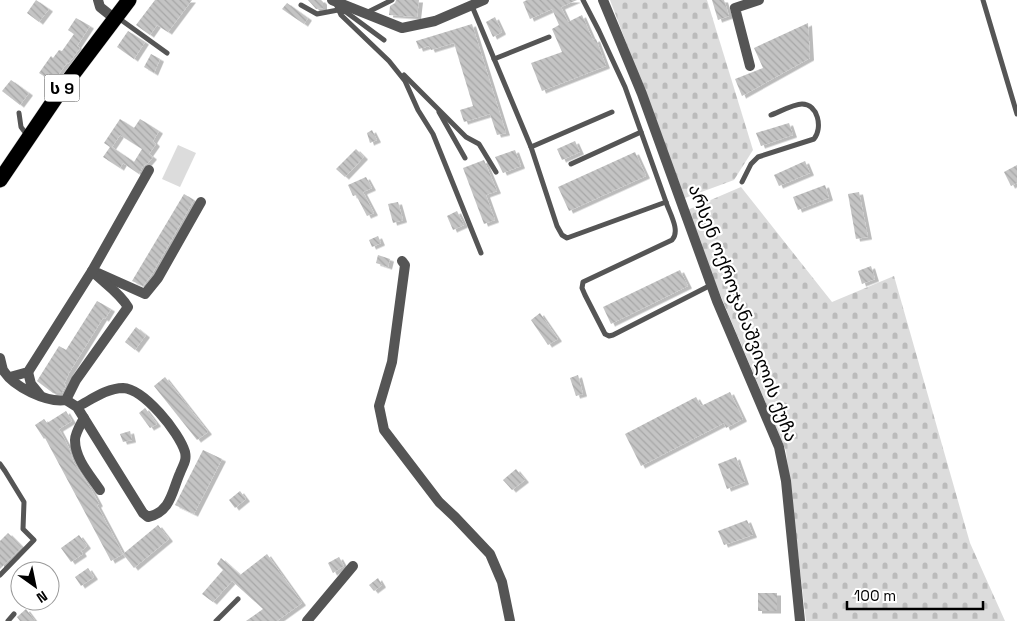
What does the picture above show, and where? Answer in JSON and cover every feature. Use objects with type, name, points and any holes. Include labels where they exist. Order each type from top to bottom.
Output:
[{"type":"highway","name":"ს 9","points":[[0,180],[61,90],[129,0]]},
{"type":"street","points":[[98,0],[100,7],[116,18]]},
{"type":"street","points":[[335,4],[402,28],[435,21],[484,0]]},
{"type":"street","name":"არსენ ოქროჯანაშვილის ქუჩა","points":[[603,0],[642,94],[711,285],[779,447],[786,481],[800,621]]},
{"type":"street","points":[[750,66],[735,8],[759,0]]},
{"type":"street","points":[[10,377],[28,372],[92,271],[149,170]]},
{"type":"street","points":[[92,271],[145,294],[158,278],[201,202]]},
{"type":"street","points":[[402,262],[405,265],[392,362],[379,406],[384,430],[439,502],[456,516],[490,554],[502,582],[510,621]]},
{"type":"street","points":[[66,400],[76,380],[128,307],[121,296],[92,271]]},
{"type":"street","points":[[0,358],[4,370],[23,390],[59,401],[66,400],[78,407],[143,513],[148,517],[160,513],[167,505],[175,489],[179,474],[186,462],[185,452],[177,435],[139,394],[125,388],[113,389],[78,407]]},
{"type":"street","points":[[28,372],[31,384],[40,396]]},
{"type":"street","points":[[84,418],[74,438],[81,461],[100,490]]},
{"type":"street","points":[[307,621],[353,566]]},
{"type":"lane","points":[[364,14],[392,0]]},
{"type":"lane","points":[[583,0],[625,87],[676,231],[676,237],[672,240],[583,282],[584,294],[605,334],[609,336],[711,285]]},
{"type":"lane","points":[[983,0],[1017,114]]},
{"type":"lane","points":[[302,5],[317,14],[335,4]]},
{"type":"lane","points":[[335,4],[384,40]]},
{"type":"lane","points":[[335,4],[341,15],[352,27],[466,137],[479,144],[496,172]]},
{"type":"lane","points":[[472,5],[531,147],[562,235],[567,238],[666,202]]},
{"type":"lane","points":[[116,18],[167,54]]},
{"type":"lane","points":[[494,59],[548,37]]},
{"type":"lane","points":[[389,61],[405,82],[418,110],[433,134],[481,253]]},
{"type":"lane","points":[[742,182],[751,164],[758,157],[814,139],[817,135],[819,129],[817,116],[808,106],[802,104],[771,115]]},
{"type":"lane","points":[[437,108],[465,158]]},
{"type":"lane","points":[[531,147],[612,112]]},
{"type":"lane","points":[[19,113],[21,127],[29,138]]},
{"type":"lane","points":[[571,164],[641,132]]},
{"type":"lane","points":[[0,464],[24,502],[23,529],[34,540],[0,575]]},
{"type":"lane","points":[[216,621],[238,598]]},
{"type":"lane","points":[[8,621],[14,614]]},
{"type":"green space","points":[[610,0],[707,0],[753,150],[734,180],[685,198]]},
{"type":"green space","points":[[178,145],[196,153],[180,187],[162,179]]},
{"type":"green space","points":[[741,187],[832,302],[894,276],[970,543],[1005,621],[806,621],[786,451],[685,211]]},
{"type":"building","points":[[36,0],[49,9],[39,22],[27,13]]},
{"type":"building","points":[[155,0],[192,0],[168,32],[157,25],[150,35],[136,25]]},
{"type":"building","points":[[308,0],[321,0],[323,8],[316,9]]},
{"type":"building","points":[[396,0],[419,0],[417,17],[389,15],[390,6]]},
{"type":"building","points":[[527,0],[577,0],[561,7],[568,22],[582,15],[593,40],[596,39],[606,66],[542,91],[531,63],[562,52],[552,29],[559,25],[552,9],[530,19],[523,2]]},
{"type":"building","points":[[712,0],[724,0],[729,16],[718,20]]},
{"type":"building","points":[[287,3],[308,18],[304,24],[282,9]]},
{"type":"building","points":[[495,17],[502,32],[493,37],[486,22]]},
{"type":"building","points":[[76,18],[90,26],[77,46],[80,48],[53,82],[39,73],[51,56],[53,58],[59,50],[62,51],[74,34],[68,30]]},
{"type":"building","points":[[808,23],[810,58],[742,96],[735,79],[763,68],[754,48]]},
{"type":"building","points":[[472,24],[506,133],[497,135],[490,114],[464,122],[460,110],[473,106],[454,43],[431,50],[429,46],[419,49],[416,41]]},
{"type":"building","points":[[128,31],[145,42],[134,59],[117,47]]},
{"type":"building","points":[[151,54],[160,59],[154,73],[144,67]]},
{"type":"building","points":[[11,80],[29,93],[20,105],[2,91]]},
{"type":"building","points":[[120,119],[134,128],[140,119],[159,131],[153,141],[156,144],[149,154],[153,157],[143,166],[139,174],[123,163],[120,168],[103,157],[110,147],[104,143]],"holes":[[[120,135],[142,149],[134,162],[112,147]]]},
{"type":"building","points":[[789,123],[793,135],[761,146],[756,133]]},
{"type":"building","points":[[372,130],[377,140],[370,143],[367,133]]},
{"type":"building","points":[[575,141],[580,152],[562,160],[557,149]]},
{"type":"building","points":[[356,149],[364,157],[345,177],[336,169]]},
{"type":"building","points":[[515,150],[521,166],[503,173],[495,157]]},
{"type":"building","points":[[635,152],[646,176],[569,211],[558,187]]},
{"type":"building","points":[[484,160],[497,191],[486,195],[495,220],[484,224],[463,168]]},
{"type":"building","points":[[805,161],[810,173],[779,186],[774,175]]},
{"type":"building","points":[[1017,165],[1017,183],[1011,186],[1004,172]]},
{"type":"building","points":[[366,177],[372,188],[363,192],[374,213],[367,216],[356,195],[353,196],[348,185]]},
{"type":"building","points":[[825,185],[829,198],[798,210],[793,197]]},
{"type":"building","points":[[859,192],[868,237],[856,239],[848,194]]},
{"type":"building","points":[[184,194],[194,200],[152,274],[143,286],[132,281]]},
{"type":"building","points":[[398,202],[403,220],[393,223],[388,204]]},
{"type":"building","points":[[457,211],[464,225],[453,230],[447,216]]},
{"type":"building","points":[[378,236],[381,243],[372,247],[369,240]]},
{"type":"building","points":[[378,255],[390,259],[388,267],[376,263]]},
{"type":"building","points":[[871,266],[875,279],[862,284],[858,271]]},
{"type":"building","points":[[680,270],[688,286],[611,324],[603,307]]},
{"type":"building","points":[[97,301],[111,309],[105,319],[103,318],[69,373],[62,393],[53,393],[37,381],[59,346],[66,350]]},
{"type":"building","points":[[540,313],[558,339],[548,345],[531,320]]},
{"type":"building","points":[[136,327],[146,335],[135,350],[125,342]]},
{"type":"building","points":[[578,375],[583,394],[576,396],[570,378]]},
{"type":"building","points":[[165,377],[208,432],[197,440],[154,386]]},
{"type":"building","points":[[730,392],[743,419],[726,428],[724,423],[641,466],[625,434],[696,397],[701,406]]},
{"type":"building","points":[[145,408],[157,424],[150,428],[139,413]]},
{"type":"building","points":[[66,411],[72,421],[59,429],[74,463],[91,489],[99,504],[97,505],[123,554],[111,561],[45,438],[35,425],[44,419],[47,423]]},
{"type":"building","points":[[130,431],[132,440],[123,442],[120,434]]},
{"type":"building","points":[[203,450],[222,459],[194,514],[175,505]]},
{"type":"building","points":[[736,457],[745,482],[727,489],[718,464]]},
{"type":"building","points":[[516,469],[525,480],[512,490],[503,480]]},
{"type":"building","points":[[240,491],[246,499],[235,508],[229,500]]},
{"type":"building","points":[[747,520],[753,535],[724,545],[718,531]]},
{"type":"building","points":[[158,525],[169,539],[134,568],[123,554]]},
{"type":"building","points":[[8,533],[22,547],[0,569],[0,541]]},
{"type":"building","points":[[79,535],[87,546],[81,551],[83,554],[71,562],[61,548]]},
{"type":"building","points":[[267,554],[302,603],[277,621],[246,621],[263,609],[232,581],[213,602],[202,594],[223,570],[217,564],[221,558],[240,575]]},
{"type":"building","points":[[339,557],[344,566],[333,573],[328,563]]},
{"type":"building","points":[[88,568],[94,577],[81,586],[75,577]]},
{"type":"building","points":[[378,578],[382,585],[374,591],[369,585]]},
{"type":"building","points":[[758,593],[777,593],[777,611],[758,611]]},
{"type":"building","points":[[24,611],[28,611],[35,621],[20,621],[17,617]]}]
